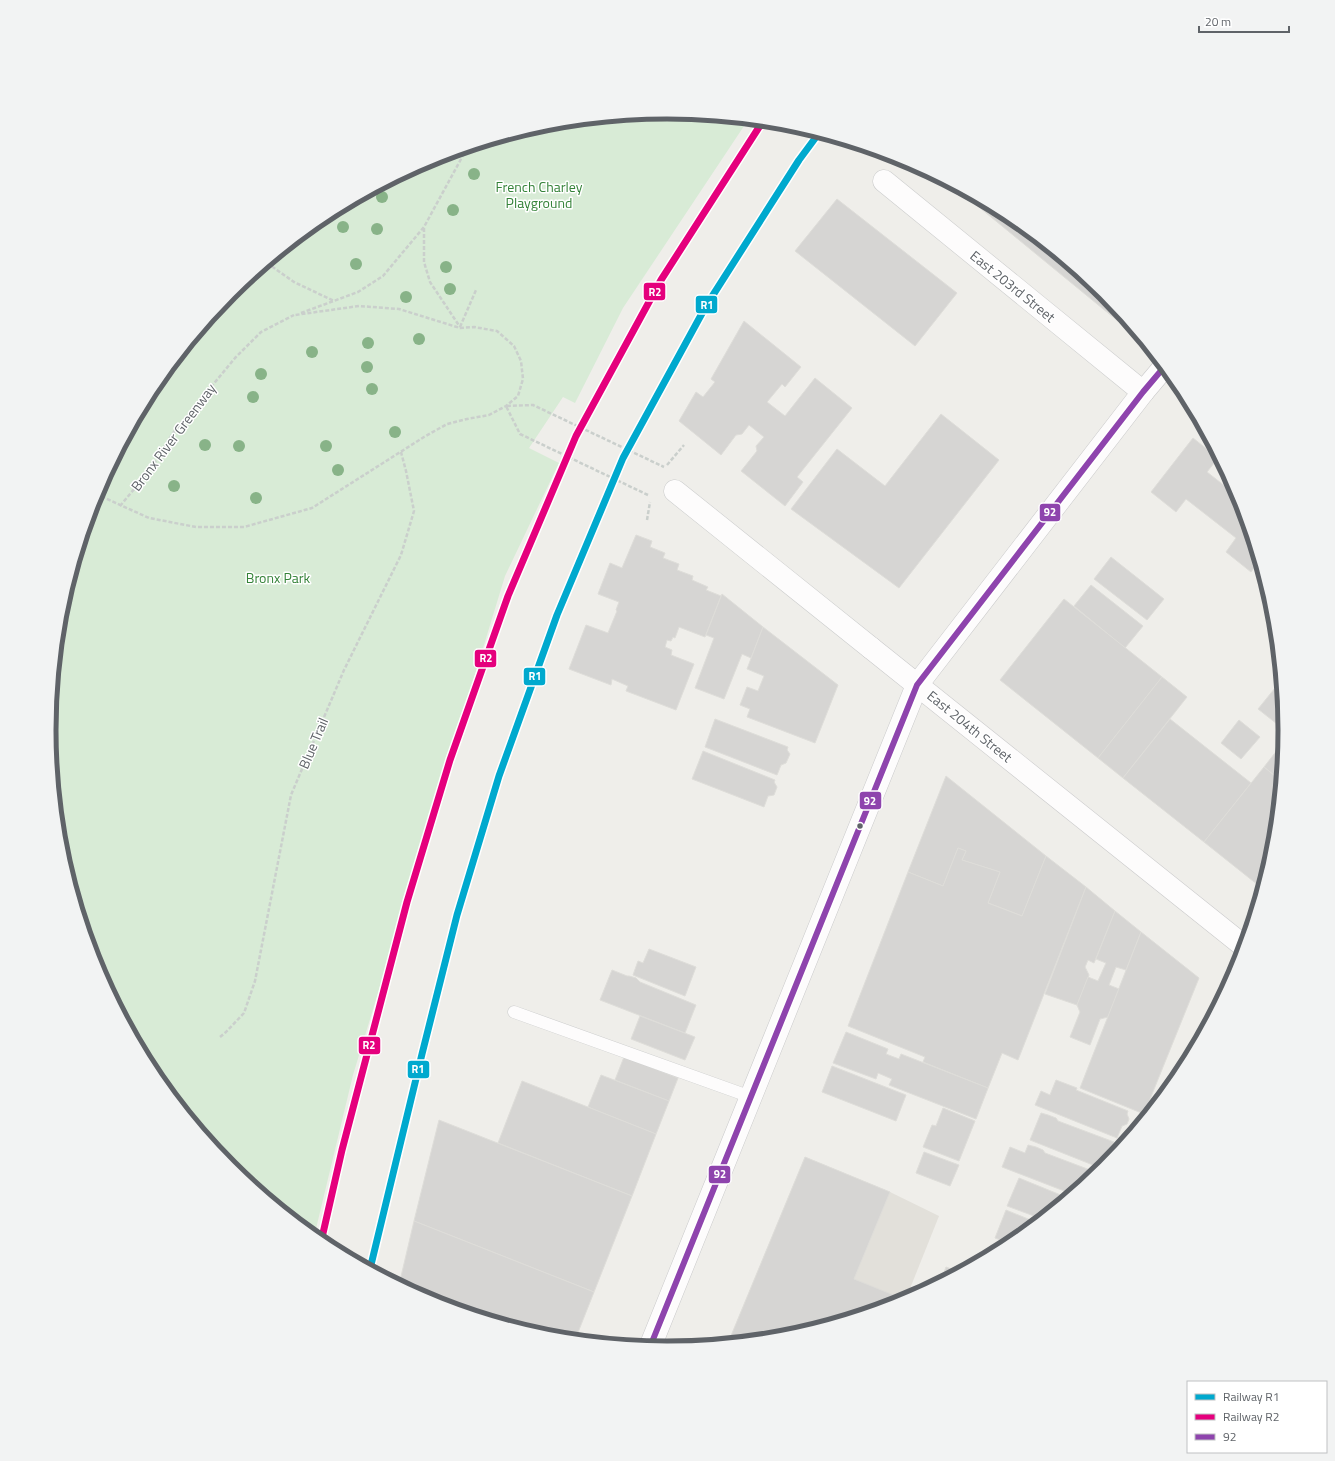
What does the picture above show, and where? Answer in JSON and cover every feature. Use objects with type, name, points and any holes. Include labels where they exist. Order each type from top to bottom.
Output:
[{"type":"main road","name":"East 203rd Street","points":[[884,181],[1143,392]]},
{"type":"main road","points":[[652,1342],[917,685],[1143,392],[1161,370]]},
{"type":"main road","name":"East 204th Street","points":[[675,492],[1241,943]]},
{"type":"lane","points":[[514,1012],[751,1097]]},
{"type":"path","name":"Bronx River Greenway","points":[[120,506],[150,470],[173,433],[235,358],[261,332],[295,315],[358,292],[383,276],[424,227],[464,154]]},
{"type":"path","points":[[424,227],[424,262],[430,282],[460,328]]},
{"type":"path","points":[[272,265],[294,282],[334,301]]},
{"type":"path","points":[[460,328],[476,290]]},
{"type":"path","points":[[103,497],[149,518],[196,527],[244,527],[312,508],[447,424],[467,418],[489,415],[506,406],[518,396],[523,379],[520,361],[514,346],[497,331],[474,327],[460,328],[399,309],[359,306],[295,315]]},
{"type":"path","points":[[506,406],[533,405],[665,468],[684,445]]},
{"type":"path","points":[[506,406],[520,434],[651,497],[647,520]]},
{"type":"path","name":"Blue Trail","points":[[220,1037],[244,1013],[255,980],[291,795],[344,670],[401,555],[414,511],[401,452]]},
{"type":"shaded area","points":[[805,1157],[890,1192],[939,1216],[909,1292],[864,1310],[826,1321],[787,1330],[730,1339]]},
{"type":"green space","name":"Bronx Park","points":[[628,120],[707,120],[745,124],[623,308],[575,403],[563,397],[529,448],[559,463],[505,576],[353,1075],[316,1230],[295,1216],[235,1163],[182,1103],[138,1036],[119,1001],[103,965],[88,927],[68,850],[61,810],[57,770],[56,730],[57,691],[61,651],[68,611],[88,534],[103,496],[119,460],[159,391],[182,358],[208,327],[235,298],[295,245],[362,201],[397,182],[471,151],[548,131],[588,124]]},
{"type":"building","points":[[837,199],[957,293],[915,346],[795,251]]},
{"type":"building","points":[[969,199],[1007,222],[1040,245],[1100,298],[1121,320],[1119,322]]},
{"type":"building","points":[[744,321],[801,367],[785,387],[782,384],[767,402],[785,416],[815,378],[852,408],[797,477],[803,482],[785,506],[741,471],[757,451],[756,446],[764,437],[749,425],[742,434],[736,435],[721,455],[679,421],[696,392],[703,397],[715,382],[711,379]]},
{"type":"building","points":[[941,414],[999,460],[899,588],[791,509],[837,449],[885,486]]},
{"type":"building","points":[[1193,438],[1213,454],[1216,460],[1207,472],[1229,489],[1232,496],[1247,534],[1256,565],[1251,572],[1226,552],[1236,538],[1186,499],[1176,512],[1151,492]]},
{"type":"building","points":[[636,535],[652,541],[650,547],[665,553],[663,558],[679,564],[677,570],[693,576],[692,580],[708,587],[706,590],[721,596],[705,637],[679,627],[675,638],[673,637],[671,641],[667,640],[665,647],[672,650],[671,655],[694,664],[676,710],[626,691],[628,686],[612,679],[611,685],[569,669],[586,625],[608,633],[619,602],[598,594],[610,563],[622,568]]},
{"type":"building","points":[[1111,557],[1164,599],[1147,620],[1094,579]]},
{"type":"building","points":[[1091,585],[1143,626],[1125,648],[1074,606]]},
{"type":"building","points":[[722,594],[763,627],[751,658],[742,654],[724,699],[695,688],[714,638],[706,635]]},
{"type":"building","points":[[1064,599],[1162,677],[1098,758],[1000,680]]},
{"type":"building","points":[[763,627],[838,685],[815,743],[747,717],[750,709],[740,705],[747,687],[758,691],[764,676],[747,669]]},
{"type":"building","points":[[1162,677],[1187,697],[1123,778],[1098,758]]},
{"type":"building","points":[[1277,685],[1279,725],[1258,709]]},
{"type":"building","points":[[715,719],[788,747],[787,750],[790,754],[786,763],[781,765],[777,775],[705,747]]},
{"type":"building","points":[[1170,719],[1251,783],[1204,842],[1123,778]]},
{"type":"building","points":[[1239,720],[1260,737],[1241,759],[1221,743]]},
{"type":"building","points":[[1279,748],[1277,778],[1264,767]]},
{"type":"building","points":[[703,751],[775,780],[774,782],[777,787],[774,795],[768,796],[764,807],[692,779]]},
{"type":"building","points":[[1264,767],[1277,778],[1274,810],[1267,850],[1258,885],[1204,842]]},
{"type":"building","points":[[946,776],[1046,856],[1022,916],[988,903],[1000,872],[962,860],[966,851],[958,848],[943,886],[908,872]]},
{"type":"building","points":[[958,848],[966,851],[962,860],[1000,872],[988,903],[1022,916],[1046,856],[1086,887],[1018,1060],[1002,1053],[988,1088],[923,1062],[925,1057],[848,1026],[908,872],[943,886]]},
{"type":"building","points":[[1086,887],[1115,911],[1094,963],[1088,960],[1085,967],[1089,975],[1077,1005],[1045,994]]},
{"type":"building","points":[[1115,911],[1141,932],[1126,970],[1116,967],[1109,985],[1119,989],[1108,1017],[1100,1019],[1090,1045],[1070,1037],[1080,1012],[1077,1005],[1088,977],[1098,981],[1106,963],[1096,959]]},
{"type":"building","points":[[1141,932],[1199,978],[1144,1114],[1080,1088]]},
{"type":"building","points":[[649,949],[696,967],[685,996],[633,975],[638,961],[643,963]]},
{"type":"building","points":[[612,970],[636,978],[640,982],[696,1005],[685,1033],[600,1000]]},
{"type":"building","points":[[640,1016],[695,1037],[685,1060],[631,1039]]},
{"type":"building","points":[[846,1032],[888,1049],[886,1054],[899,1059],[901,1054],[988,1088],[976,1119],[889,1085],[892,1079],[878,1073],[876,1079],[833,1063]]},
{"type":"building","points":[[624,1057],[678,1078],[669,1101],[615,1080]]},
{"type":"building","points":[[832,1066],[906,1095],[896,1121],[822,1092]]},
{"type":"building","points":[[601,1075],[669,1101],[656,1134],[588,1107]]},
{"type":"building","points":[[1056,1080],[1077,1088],[1076,1090],[1128,1111],[1127,1114],[1129,1119],[1127,1124],[1122,1126],[1117,1138],[1035,1105],[1041,1091],[1050,1095]]},
{"type":"building","points":[[522,1081],[656,1134],[632,1196],[498,1143]]},
{"type":"building","points":[[943,1108],[975,1121],[959,1161],[923,1147],[932,1125],[936,1126]]},
{"type":"building","points":[[1041,1113],[1114,1142],[1113,1145],[1115,1147],[1096,1166],[1030,1140]]},
{"type":"building","points":[[439,1120],[632,1196],[594,1292],[414,1221]]},
{"type":"building","points":[[1028,1145],[1036,1147],[1043,1150],[1045,1153],[1092,1171],[1068,1192],[1002,1167],[1010,1147],[1025,1153]]},
{"type":"building","points":[[924,1152],[959,1165],[950,1186],[916,1173]]},
{"type":"building","points":[[805,1157],[890,1192],[854,1279],[898,1297],[864,1310],[826,1321],[787,1330],[730,1339]]},
{"type":"building","points":[[1019,1178],[1064,1196],[1038,1217],[1007,1206]]},
{"type":"building","points":[[1006,1210],[1033,1221],[1004,1241],[995,1238]]},
{"type":"building","points":[[414,1221],[594,1292],[577,1335],[509,1321],[471,1310],[400,1280]]},
{"type":"building","points":[[991,1245],[995,1246],[989,1250]]},
{"type":"building","points":[[946,1267],[955,1270],[942,1277]]},
{"type":"rail line","name":"R2","points":[[323,1235],[342,1150],[407,902],[450,760],[508,596],[576,436],[661,280],[760,126]]},
{"type":"rail line","name":"R1","points":[[371,1265],[457,915],[499,776],[557,615],[623,458],[706,306],[799,160],[816,138]]},
{"type":"transit line","name":"92","points":[[652,1342],[917,685],[1143,392],[1161,370]]},
{"type":"park label","name":"French Charley Playground","points":[[539,194]]}]
